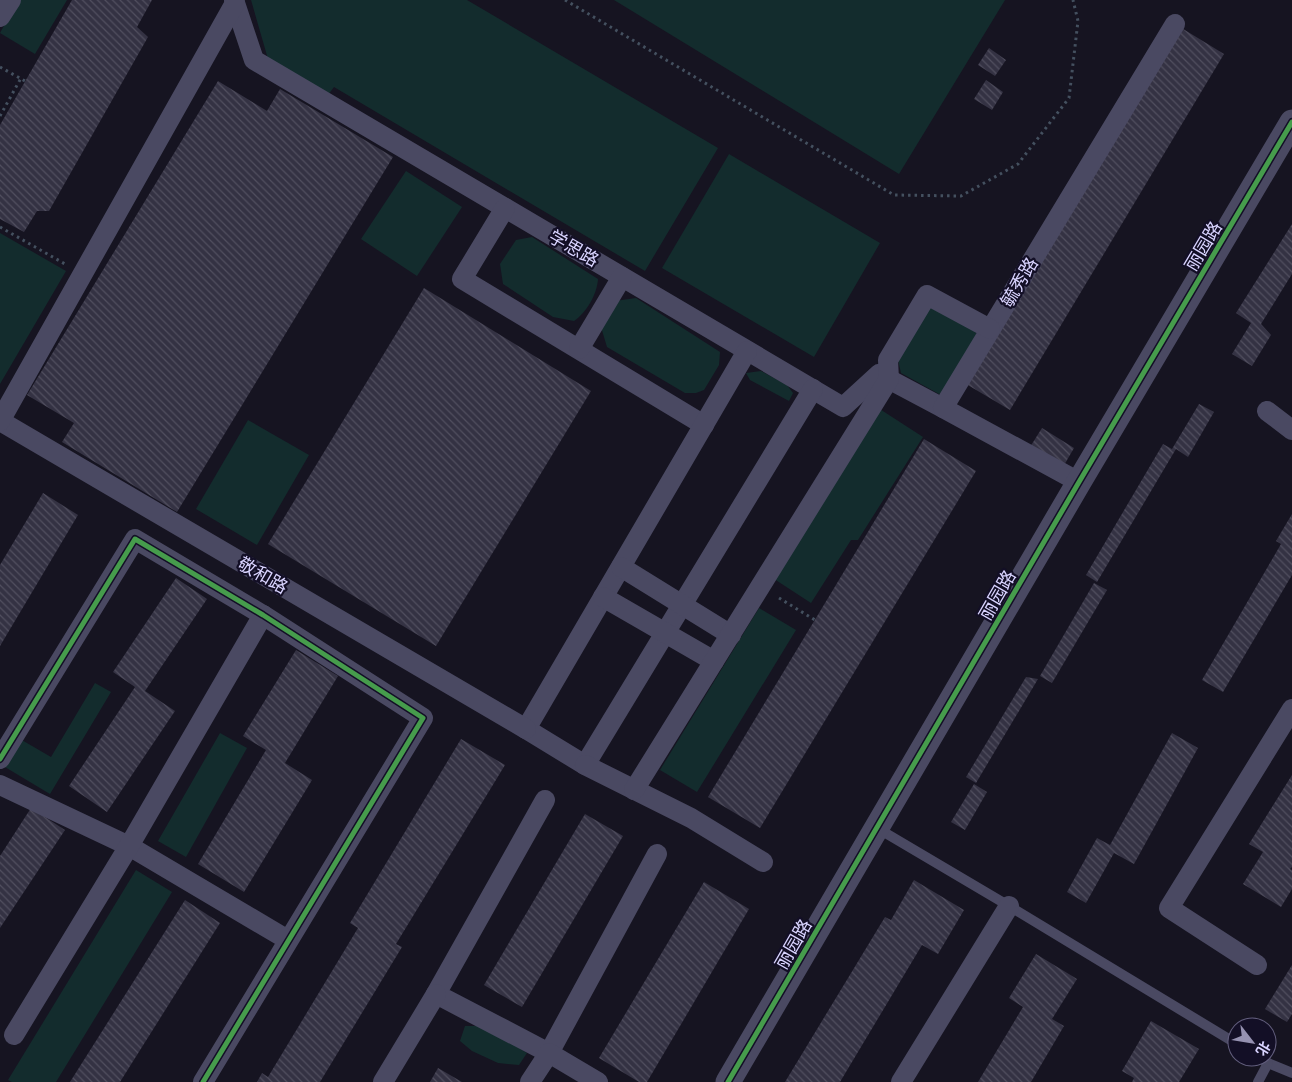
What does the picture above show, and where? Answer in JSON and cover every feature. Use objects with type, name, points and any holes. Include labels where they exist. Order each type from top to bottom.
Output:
[{"type":"street","points":[[0,17],[11,0]]},
{"type":"street","points":[[0,421],[234,2]]},
{"type":"street","name":"学思路","points":[[234,2],[254,60],[843,407],[879,374],[889,379]]},
{"type":"street","name":"毓秀路","points":[[943,408],[1175,24]]},
{"type":"street","name":"丽园路","points":[[728,1082],[1292,122]]},
{"type":"street","points":[[505,208],[462,279],[704,425]]},
{"type":"street","points":[[579,350],[622,277]]},
{"type":"street","points":[[634,790],[889,379],[888,360],[927,295],[990,330]]},
{"type":"street","points":[[526,729],[747,351]]},
{"type":"street","points":[[889,379],[1079,482]]},
{"type":"street","points":[[585,765],[814,389]]},
{"type":"street","points":[[1267,411],[1292,430]]},
{"type":"street","name":"敬和路","points":[[0,421],[585,765],[691,818],[763,862]]},
{"type":"street","points":[[0,758],[135,539],[263,615],[423,718],[203,1082]]},
{"type":"street","points":[[620,567],[731,635]]},
{"type":"street","points":[[603,597],[714,661]]},
{"type":"street","points":[[14,1035],[129,846],[263,615]]},
{"type":"street","points":[[1257,964],[1170,908],[1292,709]]},
{"type":"street","points":[[0,785],[129,846],[288,940]]},
{"type":"street","points":[[383,1082],[436,994],[544,800]]},
{"type":"street","points":[[530,1082],[658,854]]},
{"type":"street","points":[[901,1082],[1009,906]]},
{"type":"street","points":[[436,994],[548,1053],[598,1082]]},
{"type":"lane","points":[[876,828],[1227,1038]]},
{"type":"lane","points":[[1258,1082],[1266,1067]]},
{"type":"lane","points":[[1277,1067],[1292,1073]]},
{"type":"path","points":[[565,0],[894,195],[960,196],[1018,164],[1069,98],[1078,21],[1073,0]]},
{"type":"path","points":[[0,67],[25,81]]},
{"type":"path","points":[[0,116],[21,78]]},
{"type":"path","points":[[0,227],[82,274]]},
{"type":"path","points":[[760,587],[815,620]]},
{"type":"green space","points":[[18,0],[67,0],[35,54],[0,33]]},
{"type":"green space","points":[[251,0],[467,0],[718,148],[645,271],[334,87],[328,95],[268,59]]},
{"type":"green space","points":[[614,0],[1005,0],[899,174]]},
{"type":"green space","points":[[729,154],[880,243],[814,357],[662,268]]},
{"type":"green space","points":[[406,171],[462,207],[417,276],[361,239]]},
{"type":"green space","points":[[0,233],[66,271],[0,384]]},
{"type":"green space","points":[[532,237],[598,279],[596,291],[590,302],[583,313],[574,321],[553,317],[503,284],[500,264],[516,240]]},
{"type":"green space","points":[[636,298],[720,352],[719,365],[704,390],[696,393],[685,393],[607,347],[601,327],[615,301]]},
{"type":"green space","points":[[932,303],[973,327],[979,339],[948,393],[939,394],[901,373],[898,360]]},
{"type":"green space","points":[[761,371],[787,385],[793,393],[789,401],[750,380],[746,373]]},
{"type":"green space","points":[[872,404],[923,437],[858,540],[851,540],[811,603],[765,573]]},
{"type":"green space","points":[[248,420],[309,455],[257,545],[196,509]]},
{"type":"green space","points":[[759,608],[796,630],[697,792],[660,770]]},
{"type":"green space","points":[[95,683],[111,692],[50,794],[0,764],[8,732],[51,757]]},
{"type":"green space","points":[[220,733],[247,748],[186,857],[158,841]]},
{"type":"green space","points":[[136,870],[172,892],[56,1082],[12,1082],[8,1080]]},
{"type":"green space","points":[[465,1026],[483,1026],[527,1053],[519,1065],[498,1063],[472,1051],[460,1041]]},
{"type":"building","points":[[72,0],[152,0],[137,27],[148,37],[49,211],[37,211],[24,232],[0,219],[0,125]]},
{"type":"building","points":[[1175,24],[1224,54],[1010,410],[961,381]]},
{"type":"building","points":[[989,48],[1006,60],[995,76],[978,65]]},
{"type":"building","points":[[986,80],[1003,92],[992,110],[974,99]]},
{"type":"building","points":[[218,81],[267,111],[280,89],[393,157],[177,512],[62,442],[74,423],[27,395]]},
{"type":"building","points":[[1292,224],[1292,274],[1261,324],[1271,335],[1252,366],[1232,354],[1251,323],[1236,313]]},
{"type":"building","points":[[424,288],[591,391],[436,646],[268,544]]},
{"type":"building","points":[[1199,404],[1214,412],[1188,457],[1176,449],[1097,582],[1086,575],[1163,444],[1172,449]]},
{"type":"building","points":[[1042,428],[1074,448],[1063,467],[1030,447]]},
{"type":"building","points":[[924,439],[976,471],[760,828],[708,797]]},
{"type":"building","points":[[43,493],[78,515],[0,646],[0,565]]},
{"type":"building","points":[[1292,514],[1292,575],[1223,692],[1202,680],[1281,544],[1276,541]]},
{"type":"building","points":[[176,578],[207,599],[145,691],[175,711],[107,812],[69,786],[135,687],[113,672]]},
{"type":"building","points":[[1094,583],[1107,590],[1052,683],[1040,676]]},
{"type":"building","points":[[296,650],[338,676],[285,763],[312,780],[244,892],[198,864],[266,750],[243,736]]},
{"type":"building","points":[[1026,677],[1038,679],[976,783],[966,777]]},
{"type":"building","points":[[1172,733],[1198,748],[1134,864],[1114,853],[1086,903],[1067,892],[1097,838],[1110,845]]},
{"type":"building","points":[[461,739],[505,765],[396,944],[402,947],[320,1082],[257,1082],[262,1073],[268,1077],[358,928],[350,923]]},
{"type":"building","points":[[1292,775],[1292,867],[1290,869],[1292,870],[1292,889],[1281,907],[1243,884],[1263,852],[1249,844]]},
{"type":"building","points":[[974,784],[987,792],[965,830],[951,822]]},
{"type":"building","points":[[31,808],[65,830],[0,928],[0,856]]},
{"type":"building","points":[[585,814],[623,836],[522,1007],[484,985]]},
{"type":"building","points":[[914,880],[964,910],[938,954],[922,945],[840,1082],[785,1082],[885,917],[891,920]]},
{"type":"building","points":[[704,882],[749,909],[647,1082],[639,1082],[599,1058]]},
{"type":"building","points":[[185,900],[220,923],[120,1082],[70,1082]]},
{"type":"building","points":[[1036,954],[1077,979],[1052,1019],[1064,1026],[1031,1082],[978,1082],[1023,1007],[1009,998]]},
{"type":"building","points":[[1292,965],[1292,1014],[1287,1022],[1265,1009]]},
{"type":"building","points":[[1151,1021],[1199,1049],[1179,1082],[1132,1082],[1134,1078],[1122,1071]]},
{"type":"building","points":[[438,1068],[462,1082],[430,1082]]},
{"type":"cycle path","points":[[728,1082],[1292,122]]},
{"type":"cycle path","points":[[0,759],[135,539],[263,615],[423,718],[203,1082]]}]
